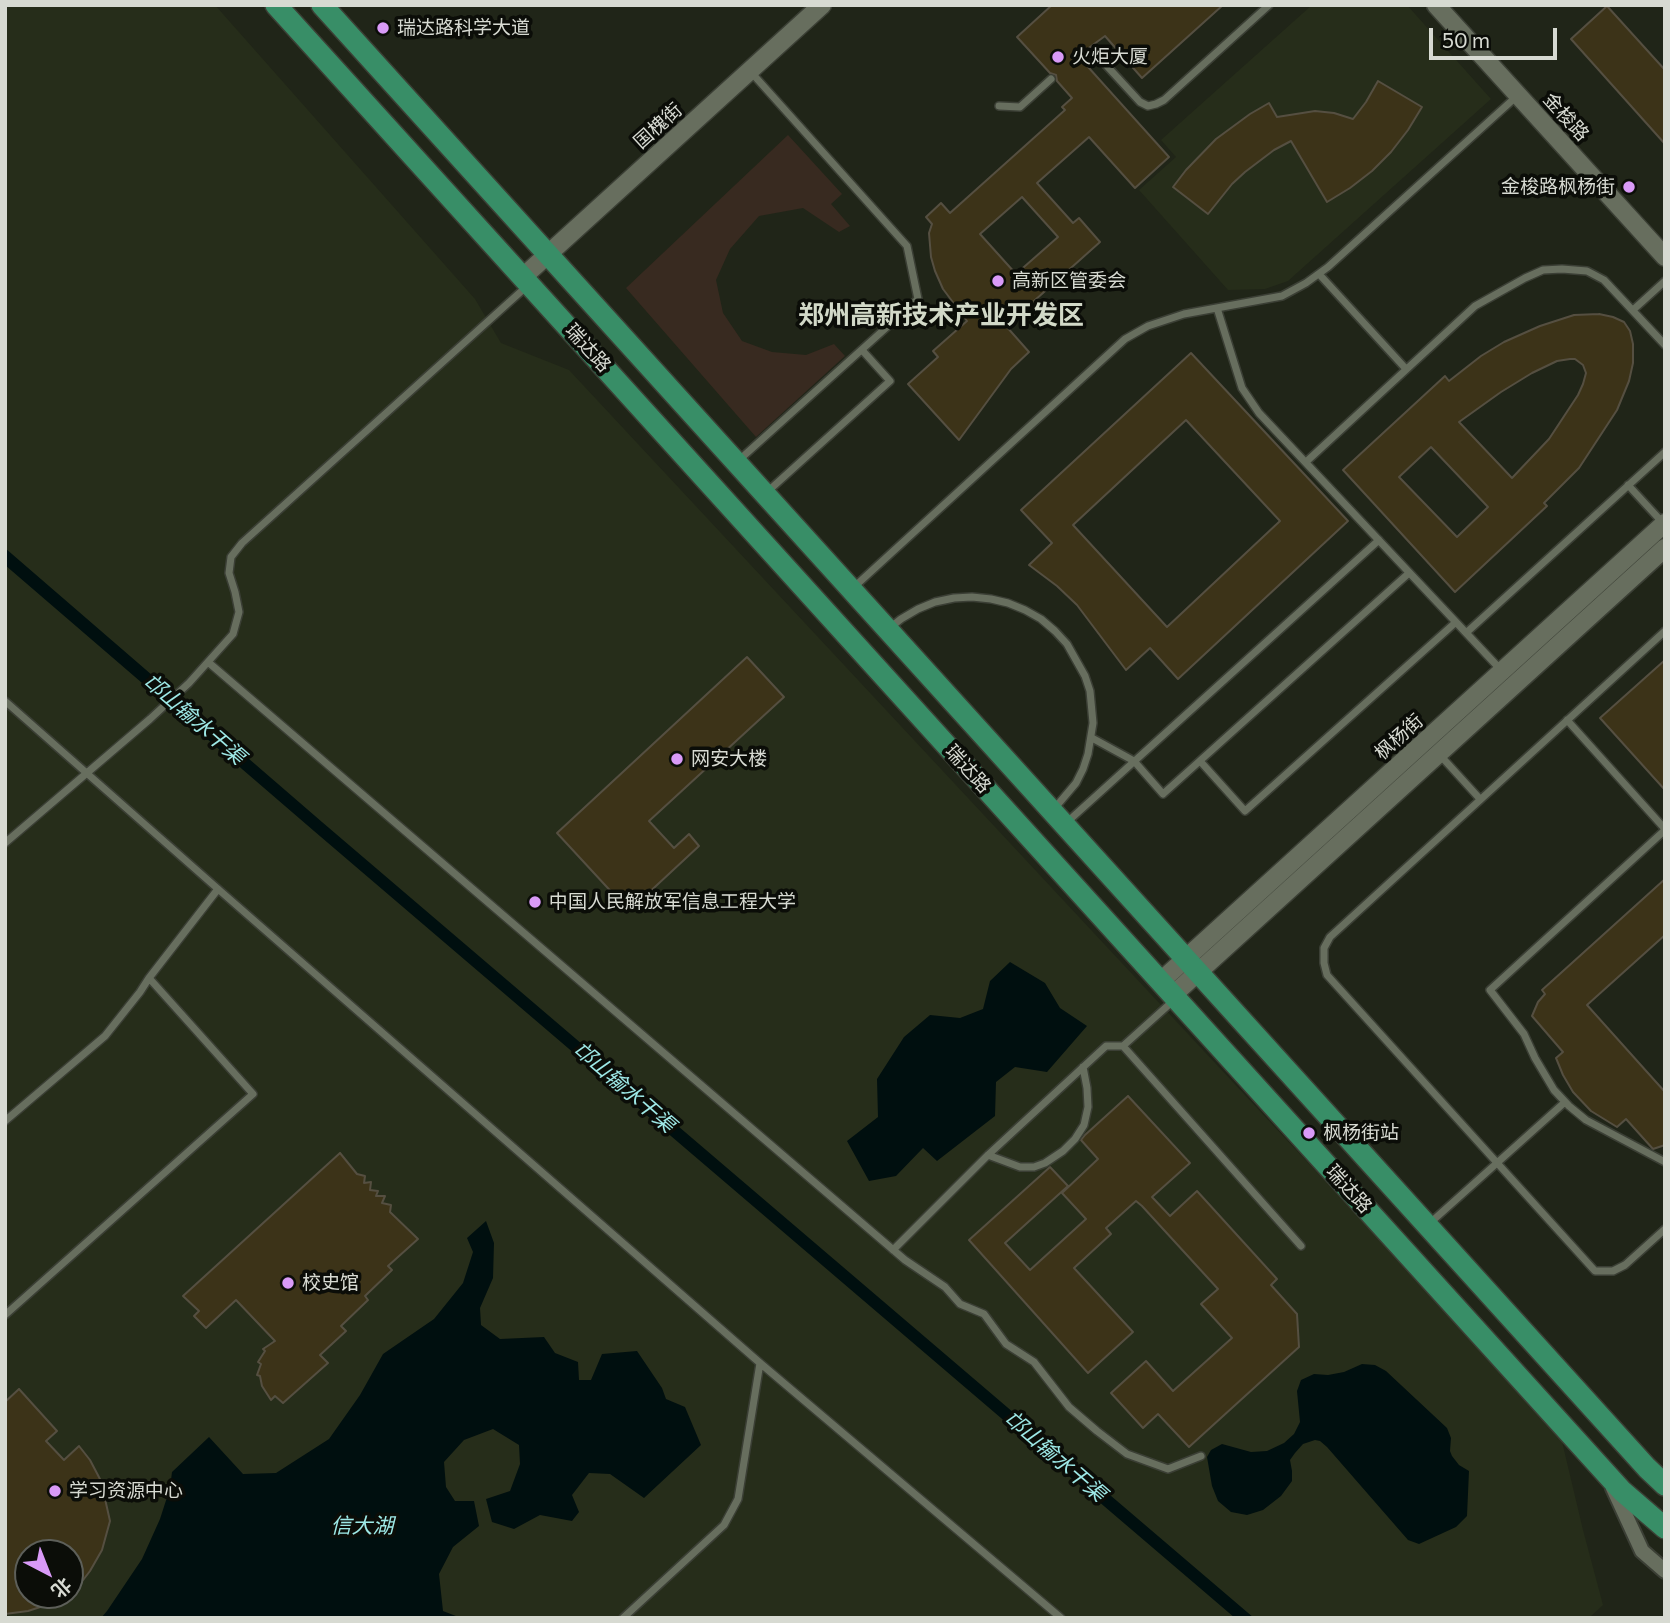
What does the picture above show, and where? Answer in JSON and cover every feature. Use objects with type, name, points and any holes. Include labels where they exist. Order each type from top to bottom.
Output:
[{"type":"main road","name":"瑞达路","points":[[276,5],[1622,1491],[1665,1528]]},
{"type":"main road","name":"瑞达路","points":[[322,5],[1665,1485]]},
{"type":"street","name":"国槐街","points":[[526,280],[548,254],[822,5]]},
{"type":"street","name":"金梭路","points":[[1436,5],[1665,257]]},
{"type":"street","name":"枫杨街","points":[[1170,991],[1192,965],[1502,671],[1664,524]]},
{"type":"street","name":"枫杨街","points":[[1192,965],[1438,754],[1665,548]]},
{"type":"street","points":[[1607,1474],[1642,1551],[1665,1571]]},
{"type":"lane","points":[[1094,52],[1140,102],[1148,106],[1156,104],[1164,100],[1269,5]]},
{"type":"lane","points":[[737,463],[918,299],[907,246],[750,71]]},
{"type":"lane","points":[[999,106],[1020,107],[1051,79]]},
{"type":"lane","points":[[851,589],[1125,340],[1148,326],[1184,314],[1282,296],[1306,283],[1517,95]]},
{"type":"lane","points":[[1306,462],[1475,306],[1543,270],[1562,268],[1587,271],[1604,280],[1665,345]]},
{"type":"lane","points":[[1319,274],[1406,369]]},
{"type":"lane","points":[[5,843],[150,719],[189,683],[233,634],[239,612],[229,573],[231,557],[242,543],[526,280]]},
{"type":"lane","points":[[1633,310],[1665,281]]},
{"type":"lane","points":[[1217,308],[1241,388],[1259,413],[1502,671]]},
{"type":"lane","points":[[765,494],[890,381],[862,349]]},
{"type":"lane","points":[[1466,633],[1665,452]]},
{"type":"lane","points":[[1628,485],[1664,524]]},
{"type":"lane","points":[[1056,816],[1134,761],[1379,540]]},
{"type":"lane","points":[[1092,738],[1134,761],[1163,794],[1409,573]]},
{"type":"lane","points":[[887,630],[918,609],[935,602],[954,598],[991,599],[1008,603],[1041,619],[1067,644],[1077,659],[1090,691],[1093,707],[1092,738],[1076,783],[1064,798],[1056,816]]},
{"type":"lane","points":[[1200,761],[1245,811],[1456,622]]},
{"type":"lane","points":[[1665,631],[1330,937],[1324,948],[1327,975],[1595,1271],[1613,1271],[1625,1265],[1665,1228]]},
{"type":"lane","points":[[208,662],[893,1250],[945,1287],[960,1304],[984,1314],[1006,1344],[1034,1362],[1069,1407],[1127,1454],[1168,1469],[1201,1456]]},
{"type":"lane","points":[[5,701],[760,1363],[1061,1618]]},
{"type":"lane","points":[[1567,720],[1665,830],[1490,990],[1517,1024],[1549,1083],[1565,1102],[1586,1120],[1665,1163]]},
{"type":"lane","points":[[1438,754],[1480,799]]},
{"type":"lane","points":[[5,1121],[105,1036],[218,889]]},
{"type":"lane","points":[[5,1315],[253,1094],[149,978]]},
{"type":"lane","points":[[1123,1046],[1170,991]]},
{"type":"lane","points":[[893,1250],[988,1155],[1106,1046],[1123,1046],[1301,1246]]},
{"type":"lane","points":[[988,1155],[1020,1167],[1034,1167],[1063,1151],[1084,1125],[1088,1107],[1083,1068]]},
{"type":"lane","points":[[1428,1226],[1565,1102]]},
{"type":"lane","points":[[624,1618],[724,1525],[738,1499],[760,1363]]},
{"type":"shaded area","name":"中国人民解放军信息工程大学","points":[[5,5],[215,5],[475,299],[501,343],[569,370],[1560,1433],[1603,1605],[1589,1618],[5,1618]]},
{"type":"shaded area","points":[[1312,5],[1407,5],[1491,99],[1288,281],[1265,289],[1228,290],[1139,190],[1176,157],[1161,140]]},
{"type":"shaded area","points":[[788,135],[842,194],[831,204],[850,226],[839,232],[803,208],[759,216],[730,249],[716,280],[723,313],[742,341],[772,352],[806,355],[834,344],[845,356],[756,437],[626,288]]},
{"type":"water","name":"邙山输水干渠","points":[[5,548],[1254,1618],[1235,1618],[314,831],[5,565]]},
{"type":"water","points":[[1010,962],[1045,983],[1060,1008],[1087,1026],[1047,1072],[1015,1067],[996,1082],[995,1116],[937,1161],[923,1148],[896,1176],[869,1181],[847,1141],[878,1117],[877,1079],[904,1037],[930,1015],[960,1018],[983,1009],[990,981]]},
{"type":"water","name":"信大湖","points":[[486,1221],[494,1243],[493,1278],[480,1308],[481,1325],[500,1339],[544,1337],[555,1353],[578,1362],[579,1380],[591,1380],[602,1354],[637,1351],[662,1388],[666,1399],[685,1407],[701,1445],[644,1498],[610,1474],[589,1473],[572,1495],[579,1512],[572,1521],[540,1515],[514,1529],[492,1522],[486,1499],[510,1491],[520,1464],[519,1445],[493,1429],[464,1440],[444,1462],[446,1487],[455,1501],[474,1501],[479,1526],[453,1547],[439,1574],[443,1611],[461,1618],[101,1618],[142,1559],[160,1519],[172,1472],[209,1437],[243,1474],[276,1473],[329,1439],[360,1395],[383,1354],[434,1319],[463,1283],[473,1252],[467,1238]]},
{"type":"water","points":[[1362,1364],[1375,1365],[1386,1371],[1447,1428],[1451,1438],[1452,1456],[1459,1465],[1469,1471],[1467,1516],[1456,1527],[1419,1544],[1408,1540],[1327,1447],[1315,1440],[1303,1444],[1295,1453],[1290,1460],[1292,1481],[1281,1496],[1263,1510],[1247,1515],[1231,1512],[1218,1501],[1212,1486],[1207,1457],[1211,1450],[1222,1444],[1251,1452],[1267,1451],[1284,1443],[1294,1434],[1300,1422],[1297,1391],[1301,1380],[1314,1374],[1344,1372]]},
{"type":"building","name":"高新区管委会","points":[[1052,5],[1223,5],[1142,78],[1105,36],[1080,58],[1169,157],[1135,188],[1089,137],[1037,183],[1073,223],[1079,218],[1100,242],[1006,326],[1029,352],[1011,369],[959,440],[908,384],[938,357],[933,351],[967,321],[943,289],[935,271],[929,233],[932,224],[926,217],[941,203],[950,213],[1065,110],[1062,107],[1072,98],[1057,81],[1056,75],[1050,73],[1017,37]],"holes":[[[1022,197],[1058,237],[1016,274],[980,234]]]},
{"type":"building","points":[[1607,6],[1665,70],[1665,144],[1571,39]]},
{"type":"building","points":[[1378,81],[1422,107],[1391,152],[1372,171],[1327,202],[1291,141],[1245,172],[1208,214],[1173,187],[1216,139],[1269,103],[1277,117],[1315,111],[1353,119]]},
{"type":"building","points":[[1599,314],[1613,317],[1624,322],[1630,331],[1633,363],[1617,410],[1579,468],[1544,503],[1547,506],[1455,592],[1343,470],[1445,376],[1449,381],[1504,342],[1574,315]],"holes":[[[1570,359],[1583,365],[1586,373],[1578,395],[1549,439],[1512,478],[1459,422],[1532,373],[1557,361]],[[1431,447],[1488,507],[1457,537],[1399,477]]]},
{"type":"building","points":[[1191,353],[1348,521],[1178,679],[1150,648],[1126,670],[1077,605],[1029,565],[1052,543],[1021,510]],"holes":[[[1186,420],[1280,521],[1167,627],[1073,525]]]},
{"type":"building","name":"网安大楼","points":[[747,657],[784,697],[649,821],[674,848],[689,834],[699,846],[629,911],[557,833]]},
{"type":"building","points":[[1665,660],[1665,790],[1600,718]]},
{"type":"building","points":[[1665,879],[1665,935],[1587,1005],[1665,1092],[1665,1145],[1653,1149],[1626,1119],[1617,1127],[1591,1111],[1573,1092],[1556,1058],[1563,1052],[1532,1016],[1545,994],[1542,990]]},
{"type":"building","points":[[1128,1096],[1190,1163],[1152,1197],[1170,1216],[1197,1191],[1277,1279],[1271,1285],[1297,1314],[1299,1347],[1189,1447],[1158,1414],[1143,1428],[1111,1393],[1146,1361],[1173,1391],[1232,1338],[1201,1304],[1218,1289],[1142,1206],[1136,1201],[1106,1228],[1111,1234],[1074,1268],[1133,1332],[1088,1373],[969,1240],[1050,1167],[1068,1186],[1005,1243],[1030,1270],[1086,1219],[1062,1193],[1098,1159],[1081,1140]]},
{"type":"building","name":"校史馆","points":[[340,1153],[357,1174],[365,1176],[364,1183],[371,1182],[370,1190],[378,1191],[376,1196],[385,1196],[382,1203],[391,1205],[390,1212],[418,1239],[388,1266],[392,1270],[365,1296],[368,1300],[341,1326],[346,1331],[320,1355],[328,1363],[283,1403],[275,1396],[271,1400],[262,1386],[260,1376],[257,1375],[261,1364],[258,1362],[265,1351],[263,1349],[275,1341],[236,1300],[206,1328],[194,1316],[199,1311],[183,1296]]},
{"type":"building","name":"学习资源中心","points":[[19,1389],[57,1431],[46,1441],[64,1460],[79,1446],[101,1481],[110,1521],[102,1550],[84,1579],[84,1539],[14,1539],[14,1609],[34,1609],[5,1614],[5,1402]]},
{"type":"place","name":"瑞达路科学大道","points":[[383,28]]},
{"type":"place","name":"火炬大厦","points":[[1058,57]]},
{"type":"place","name":"金梭路枫杨街","points":[[1629,187]]},
{"type":"place","name":"高新区管委会","points":[[998,281]]},
{"type":"place","name":"网安大楼","points":[[677,759]]},
{"type":"place","name":"中国人民解放军信息工程大学","points":[[535,902]]},
{"type":"place","name":"枫杨街站","points":[[1309,1133]]},
{"type":"place","name":"校史馆","points":[[288,1283]]},
{"type":"place","name":"学习资源中心","points":[[55,1491]]},
{"type":"district","name":"郑州高新技术产业开发区","points":[[941,315]]}]
